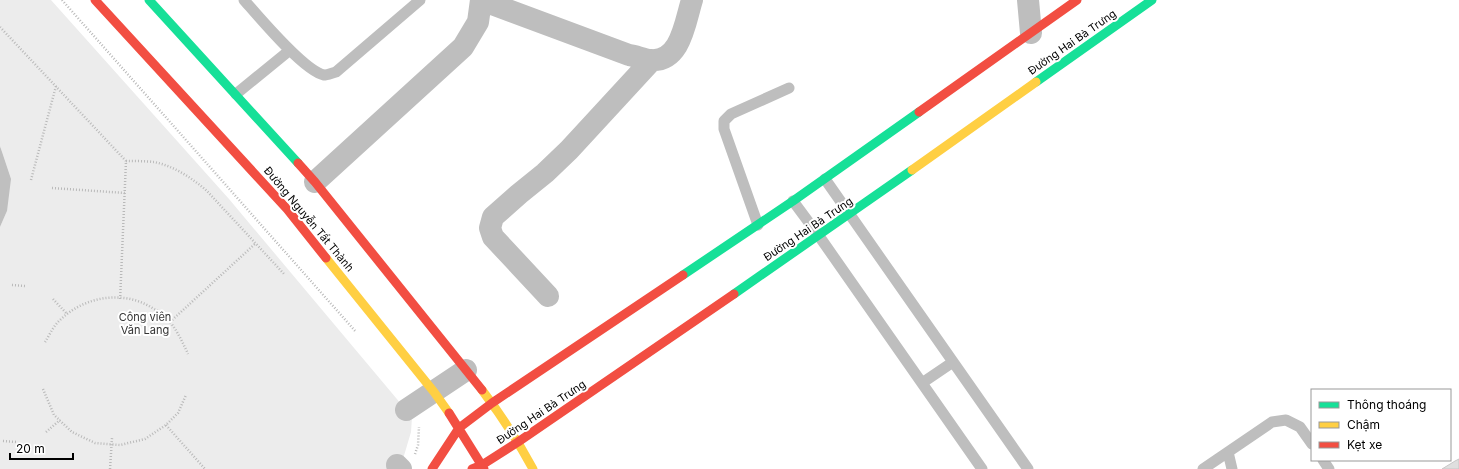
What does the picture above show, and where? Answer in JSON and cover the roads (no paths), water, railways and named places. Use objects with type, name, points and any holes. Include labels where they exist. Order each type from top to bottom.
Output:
[{"type":"street","name":"Đường Nguyễn Tất Thành","points":[[95,0],[287,209],[434,392],[459,428],[483,467]]},
{"type":"street","points":[[149,0],[315,182],[492,403],[518,442],[533,469]]},
{"type":"street","points":[[315,182],[463,47],[478,22],[481,0],[503,4],[629,55],[652,60],[668,57],[678,45],[692,0]]},
{"type":"street","points":[[1028,0],[1031,33]]},
{"type":"street","points":[[432,469],[459,428],[492,403],[825,179],[1077,0]]},
{"type":"street","name":"Đường Hai Bà Trưng","points":[[472,469],[483,467],[819,236],[1152,0]]},
{"type":"street","points":[[548,296],[493,237],[490,228],[493,217],[545,173],[569,150],[652,60]]},
{"type":"street","points":[[411,407],[466,370]]},
{"type":"lane","points":[[244,0],[290,50],[314,71],[325,75],[336,72],[420,0]]},
{"type":"lane","points":[[236,94],[290,50]]},
{"type":"lane","points":[[758,224],[724,129],[724,121],[731,114],[789,88]]},
{"type":"lane","points":[[825,179],[1028,469]]},
{"type":"lane","points":[[793,201],[982,469]]},
{"type":"lane","points":[[922,383],[953,362]]},
{"type":"lane","points":[[1203,469],[1272,422],[1286,420],[1300,427],[1311,443]]},
{"type":"lane","points":[[1228,452],[1232,469]]},
{"type":"park label","name":"Công viên Văn Lang","points":[[145,323]]}]
